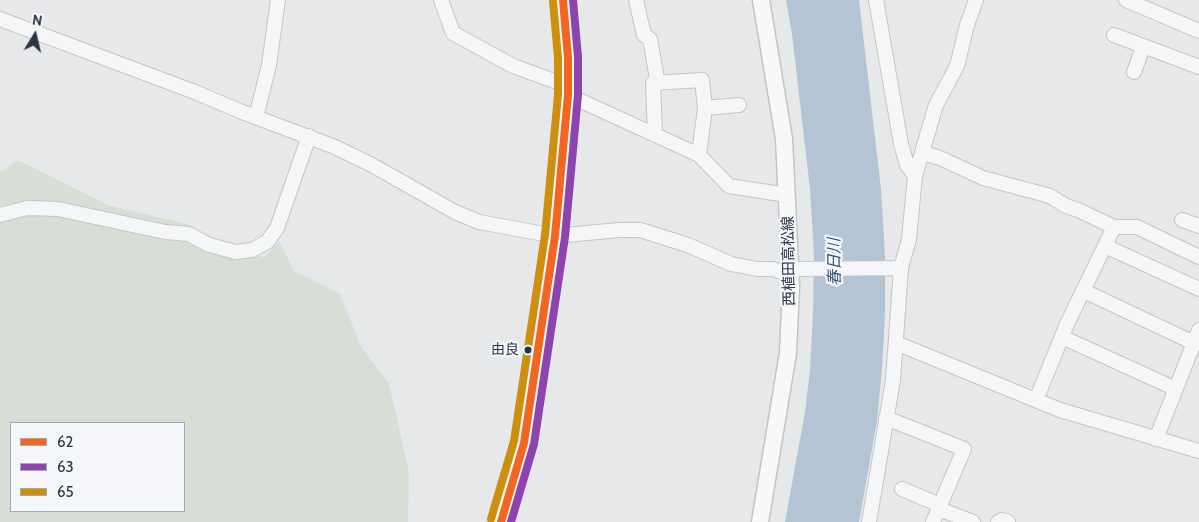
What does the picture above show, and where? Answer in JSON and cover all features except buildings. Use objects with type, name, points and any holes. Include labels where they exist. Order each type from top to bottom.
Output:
[{"type":"main road","points":[[501,522],[524,443],[555,236],[568,90],[568,58],[563,0]]},
{"type":"main road","name":"西植田高松線","points":[[760,0],[784,139],[790,275],[788,352],[760,522]]},
{"type":"street","points":[[256,117],[268,65],[278,0]]},
{"type":"street","points":[[441,0],[453,33],[513,66],[568,90],[655,135],[699,155],[729,186],[787,194]]},
{"type":"street","points":[[636,0],[644,35],[650,40],[658,84]]},
{"type":"street","points":[[876,0],[901,144],[907,165],[914,176]]},
{"type":"street","points":[[869,522],[893,380],[896,343],[896,268],[909,239],[914,176],[936,105],[957,66],[967,25],[976,0]]},
{"type":"street","points":[[1126,0],[1199,31]]},
{"type":"street","points":[[0,19],[195,92],[352,154],[455,212],[479,222],[555,236],[640,230],[688,245],[731,264],[757,269],[774,269],[790,275],[797,269],[896,268]]},
{"type":"street","points":[[1114,35],[1199,67]]},
{"type":"street","points":[[1134,72],[1143,47]]},
{"type":"street","points":[[655,135],[653,84],[702,80],[705,108],[699,155]]},
{"type":"street","points":[[705,108],[739,105]]},
{"type":"street","points":[[0,215],[27,208],[58,208],[165,232],[189,234],[209,245],[236,252],[252,250],[267,242],[277,228],[309,136]]},
{"type":"street","points":[[922,152],[940,158],[983,178],[1050,196],[1066,206],[1086,213],[1114,227],[1137,228],[1199,257]]},
{"type":"street","points":[[1182,220],[1199,226]]},
{"type":"street","points":[[1036,400],[1062,337],[1114,227]]},
{"type":"street","points":[[1105,246],[1199,288]]},
{"type":"street","points":[[1084,291],[1197,336],[1156,439]]},
{"type":"street","points":[[1062,337],[1176,389]]},
{"type":"street","points":[[896,343],[1060,410],[1199,451]]},
{"type":"street","points":[[886,418],[964,449],[937,512]]},
{"type":"street","points":[[902,489],[937,512],[973,522]]},
{"type":"street","points":[[998,522],[1002,520],[1008,522]]},
{"type":"shaded area","points":[[18,160],[110,206],[187,224],[229,254],[265,257],[279,241],[294,271],[340,294],[361,347],[389,384],[409,472],[408,522],[0,522],[0,172]]},
{"type":"water","name":"春日川","points":[[786,0],[859,0],[881,189],[885,256],[885,316],[877,421],[859,522],[785,522],[805,412],[810,370],[814,256],[810,189],[792,34]]},
{"type":"transit line","name":"62","points":[[501,522],[524,443],[555,236],[568,95],[568,58],[563,0]]},
{"type":"transit line","name":"63","points":[[511,522],[534,444],[565,237],[578,95],[578,57],[573,0]]},
{"type":"transit line","name":"65","points":[[491,519],[514,441],[545,235],[558,95],[558,58],[553,1]]},
{"type":"place","name":"由良","points":[[528,350]]}]
